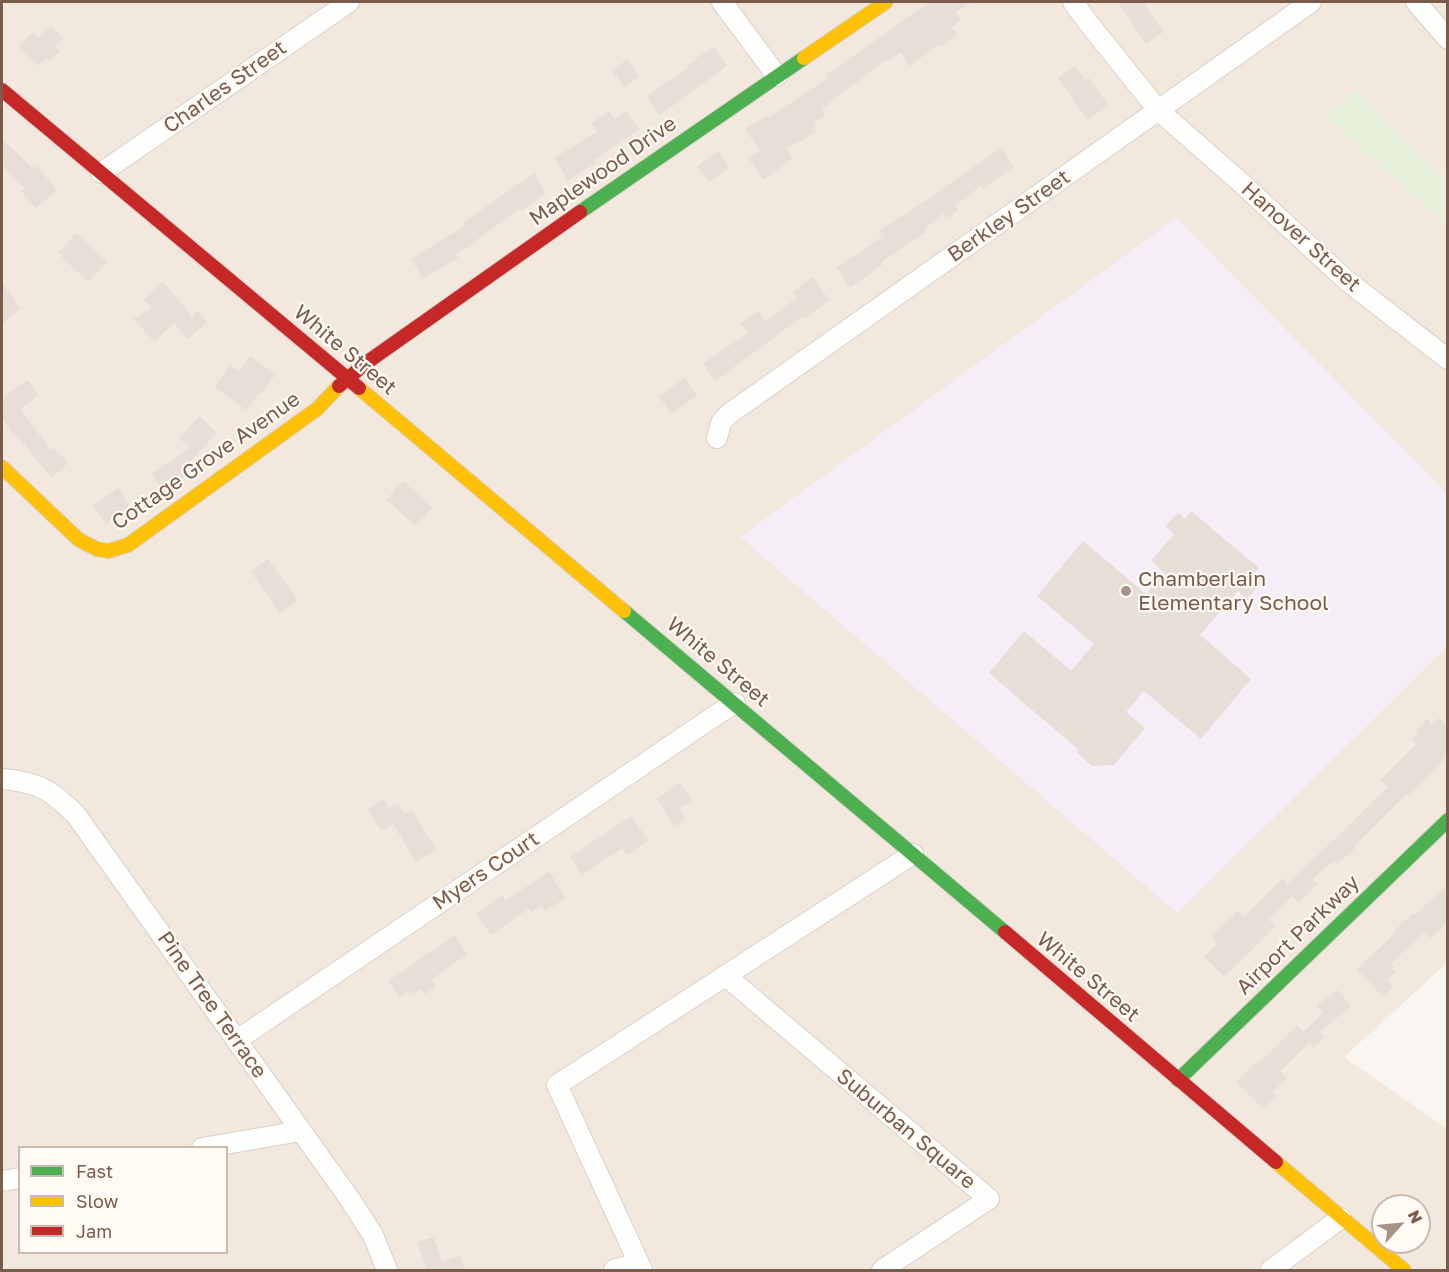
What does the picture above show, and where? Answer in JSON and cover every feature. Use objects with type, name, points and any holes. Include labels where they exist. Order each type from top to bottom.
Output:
[{"type":"street","name":"Charles Street","points":[[101,173],[349,2]]},
{"type":"street","points":[[722,2],[777,76]]},
{"type":"street","name":"Maplewood Drive","points":[[346,378],[613,189],[886,2]]},
{"type":"street","name":"Hanover Street","points":[[1073,2],[1158,110],[1346,280],[1448,359]]},
{"type":"street","name":"Berkley Street","points":[[717,438],[721,423],[729,414],[1311,2]]},
{"type":"street","points":[[1416,2],[1448,39]]},
{"type":"street","name":"White Street","points":[[2,90],[735,703],[1404,1270]]},
{"type":"street","name":"Cottage Grove Avenue","points":[[2,467],[78,539],[96,549],[114,551],[128,544],[318,409],[346,378]]},
{"type":"street","name":"Myers Court","points":[[237,1040],[735,703]]},
{"type":"street","name":"Pine Tree Terrace","points":[[2,779],[28,782],[42,787],[53,794],[76,816],[366,1223],[379,1247],[387,1270]]},
{"type":"street","name":"Airport Parkway","points":[[1178,1080],[1448,820]]},
{"type":"street","points":[[614,1270],[640,1267],[558,1085],[913,854]]},
{"type":"street","name":"Suburban Square","points":[[726,976],[989,1199],[882,1270]]},
{"type":"street","points":[[214,1146],[301,1131]]},
{"type":"street","points":[[2,1181],[18,1178]]},
{"type":"street","points":[[1271,1270],[1341,1218]]},
{"type":"shaded area","points":[[2,2],[1447,2],[1447,182],[1357,92],[1324,115],[1447,225],[1447,494],[1176,218],[1177,913],[1447,646],[1447,963],[1344,1057],[1447,1129],[1447,1270],[2,1270]]},
{"type":"shaded area","name":"Chamberlain Elementary School","points":[[1176,218],[1447,494],[1447,646],[1177,913],[740,537]]},
{"type":"green space","points":[[1357,92],[1447,182],[1447,225],[1324,115]]},
{"type":"building","points":[[930,2],[972,2],[956,12],[961,20],[952,27],[957,35],[941,47],[939,44],[910,66],[900,52],[887,62],[886,60],[822,109],[825,115],[814,122],[816,132],[786,149],[793,158],[764,180],[748,158],[760,151],[745,129],[766,116],[768,118],[828,78],[826,75]]},
{"type":"building","points":[[1118,2],[1143,2],[1163,32],[1146,44]]},
{"type":"building","points":[[51,26],[64,39],[55,46],[60,51],[50,61],[46,58],[38,66],[19,46],[33,32],[39,38]]},
{"type":"building","points":[[714,47],[727,66],[660,115],[646,96],[690,67],[688,65],[696,58]]},
{"type":"building","points":[[628,59],[639,76],[624,88],[612,70]]},
{"type":"building","points":[[1075,66],[1085,80],[1089,78],[1108,105],[1088,120],[1058,78]]},
{"type":"building","points":[[609,111],[614,119],[626,111],[639,129],[594,160],[596,163],[568,180],[554,158],[597,132],[591,123]]},
{"type":"building","points":[[2,139],[34,169],[37,166],[57,190],[36,208],[21,191],[25,188],[2,165]]},
{"type":"building","points":[[1002,147],[1014,167],[983,189],[981,186],[955,205],[958,210],[947,218],[944,213],[924,229],[926,232],[881,262],[883,264],[850,288],[837,268],[882,237],[878,231]]},
{"type":"building","points":[[718,151],[729,168],[709,182],[697,166]]},
{"type":"building","points":[[534,173],[546,193],[521,211],[519,209],[456,255],[458,258],[423,279],[411,259],[465,226],[463,223]]},
{"type":"building","points":[[76,233],[107,262],[88,282],[58,253]]},
{"type":"building","points":[[813,277],[829,300],[805,318],[803,316],[715,381],[703,363],[748,333],[741,323],[758,311],[765,321],[797,298],[793,292]]},
{"type":"building","points":[[163,282],[192,316],[198,311],[207,322],[187,339],[174,323],[155,342],[133,319],[152,308],[144,299]]},
{"type":"building","points":[[2,283],[21,309],[2,324]]},
{"type":"building","points":[[250,356],[275,375],[246,410],[215,387],[230,365],[239,372]]},
{"type":"building","points":[[685,378],[697,395],[671,414],[659,396]]},
{"type":"building","points":[[28,380],[38,395],[20,409],[51,450],[54,448],[68,463],[52,478],[2,419],[2,398]]},
{"type":"building","points":[[199,416],[217,433],[184,468],[188,474],[163,492],[152,474],[190,448],[179,438]]},
{"type":"building","points":[[403,481],[432,507],[416,526],[386,500]]},
{"type":"building","points":[[118,488],[130,507],[105,524],[93,505]]},
{"type":"building","name":"Chamberlain Elementary School","points":[[1191,511],[1259,568],[1253,575],[1262,582],[1247,599],[1238,591],[1200,635],[1251,679],[1201,739],[1144,691],[1126,712],[1145,728],[1114,765],[1092,766],[1077,753],[1079,750],[989,673],[1024,631],[1071,671],[1094,644],[1037,596],[1083,541],[1146,594],[1164,573],[1151,561],[1174,534],[1165,527],[1178,513],[1185,519]]},
{"type":"building","points":[[268,559],[298,600],[280,613],[251,572]]},
{"type":"building","points":[[1439,718],[1448,727],[1448,755],[1338,864],[1334,860],[1313,879],[1318,884],[1299,903],[1292,896],[1269,920],[1276,926],[1224,977],[1204,957],[1218,943],[1212,937],[1237,911],[1244,917],[1283,878],[1288,884],[1341,833],[1388,787],[1381,780],[1416,744],[1411,739],[1418,732],[1416,730],[1427,719],[1432,725]]},
{"type":"building","points":[[680,783],[692,801],[679,809],[685,819],[674,826],[657,799]]},
{"type":"building","points":[[384,799],[389,808],[398,803],[405,814],[412,810],[436,849],[416,862],[393,824],[381,831],[368,809]]},
{"type":"building","points":[[631,816],[648,840],[627,855],[622,848],[582,875],[570,857]]},
{"type":"building","points":[[549,872],[566,898],[545,911],[542,905],[532,912],[529,908],[491,935],[476,914],[502,895],[506,900]]},
{"type":"building","points":[[1448,884],[1448,922],[1431,938],[1424,932],[1391,963],[1395,972],[1387,980],[1393,987],[1383,997],[1357,969],[1413,913],[1415,915]]},
{"type":"building","points":[[454,936],[467,954],[431,980],[436,987],[425,994],[421,989],[413,994],[410,990],[400,997],[388,981]]},
{"type":"building","points":[[1337,990],[1351,1006],[1320,1032],[1325,1037],[1314,1048],[1309,1043],[1280,1071],[1287,1078],[1273,1092],[1276,1096],[1263,1109],[1236,1082],[1297,1025],[1303,1032],[1323,1013],[1317,1006]]},
{"type":"building","points":[[434,1237],[442,1262],[460,1256],[465,1270],[424,1270],[423,1268],[426,1267],[417,1242]]},
{"type":"traffic: fast","points":[[580,212],[804,58]]},
{"type":"traffic: fast","points":[[624,611],[1005,932]]},
{"type":"traffic: fast","points":[[1178,1080],[1448,820]]},
{"type":"traffic: slow","points":[[804,58],[886,2]]},
{"type":"traffic: slow","points":[[2,467],[78,539],[97,549],[108,551],[128,545],[317,409],[339,386]]},
{"type":"traffic: slow","points":[[359,388],[624,611]]},
{"type":"traffic: slow","points":[[1276,1162],[1404,1270]]},
{"type":"traffic: jam","points":[[2,90],[359,388]]},
{"type":"traffic: jam","points":[[339,386],[366,363],[580,212]]},
{"type":"traffic: jam","points":[[1005,932],[1276,1162]]},
{"type":"place","name":"Chamberlain Elementary School","points":[[1126,591]]}]
